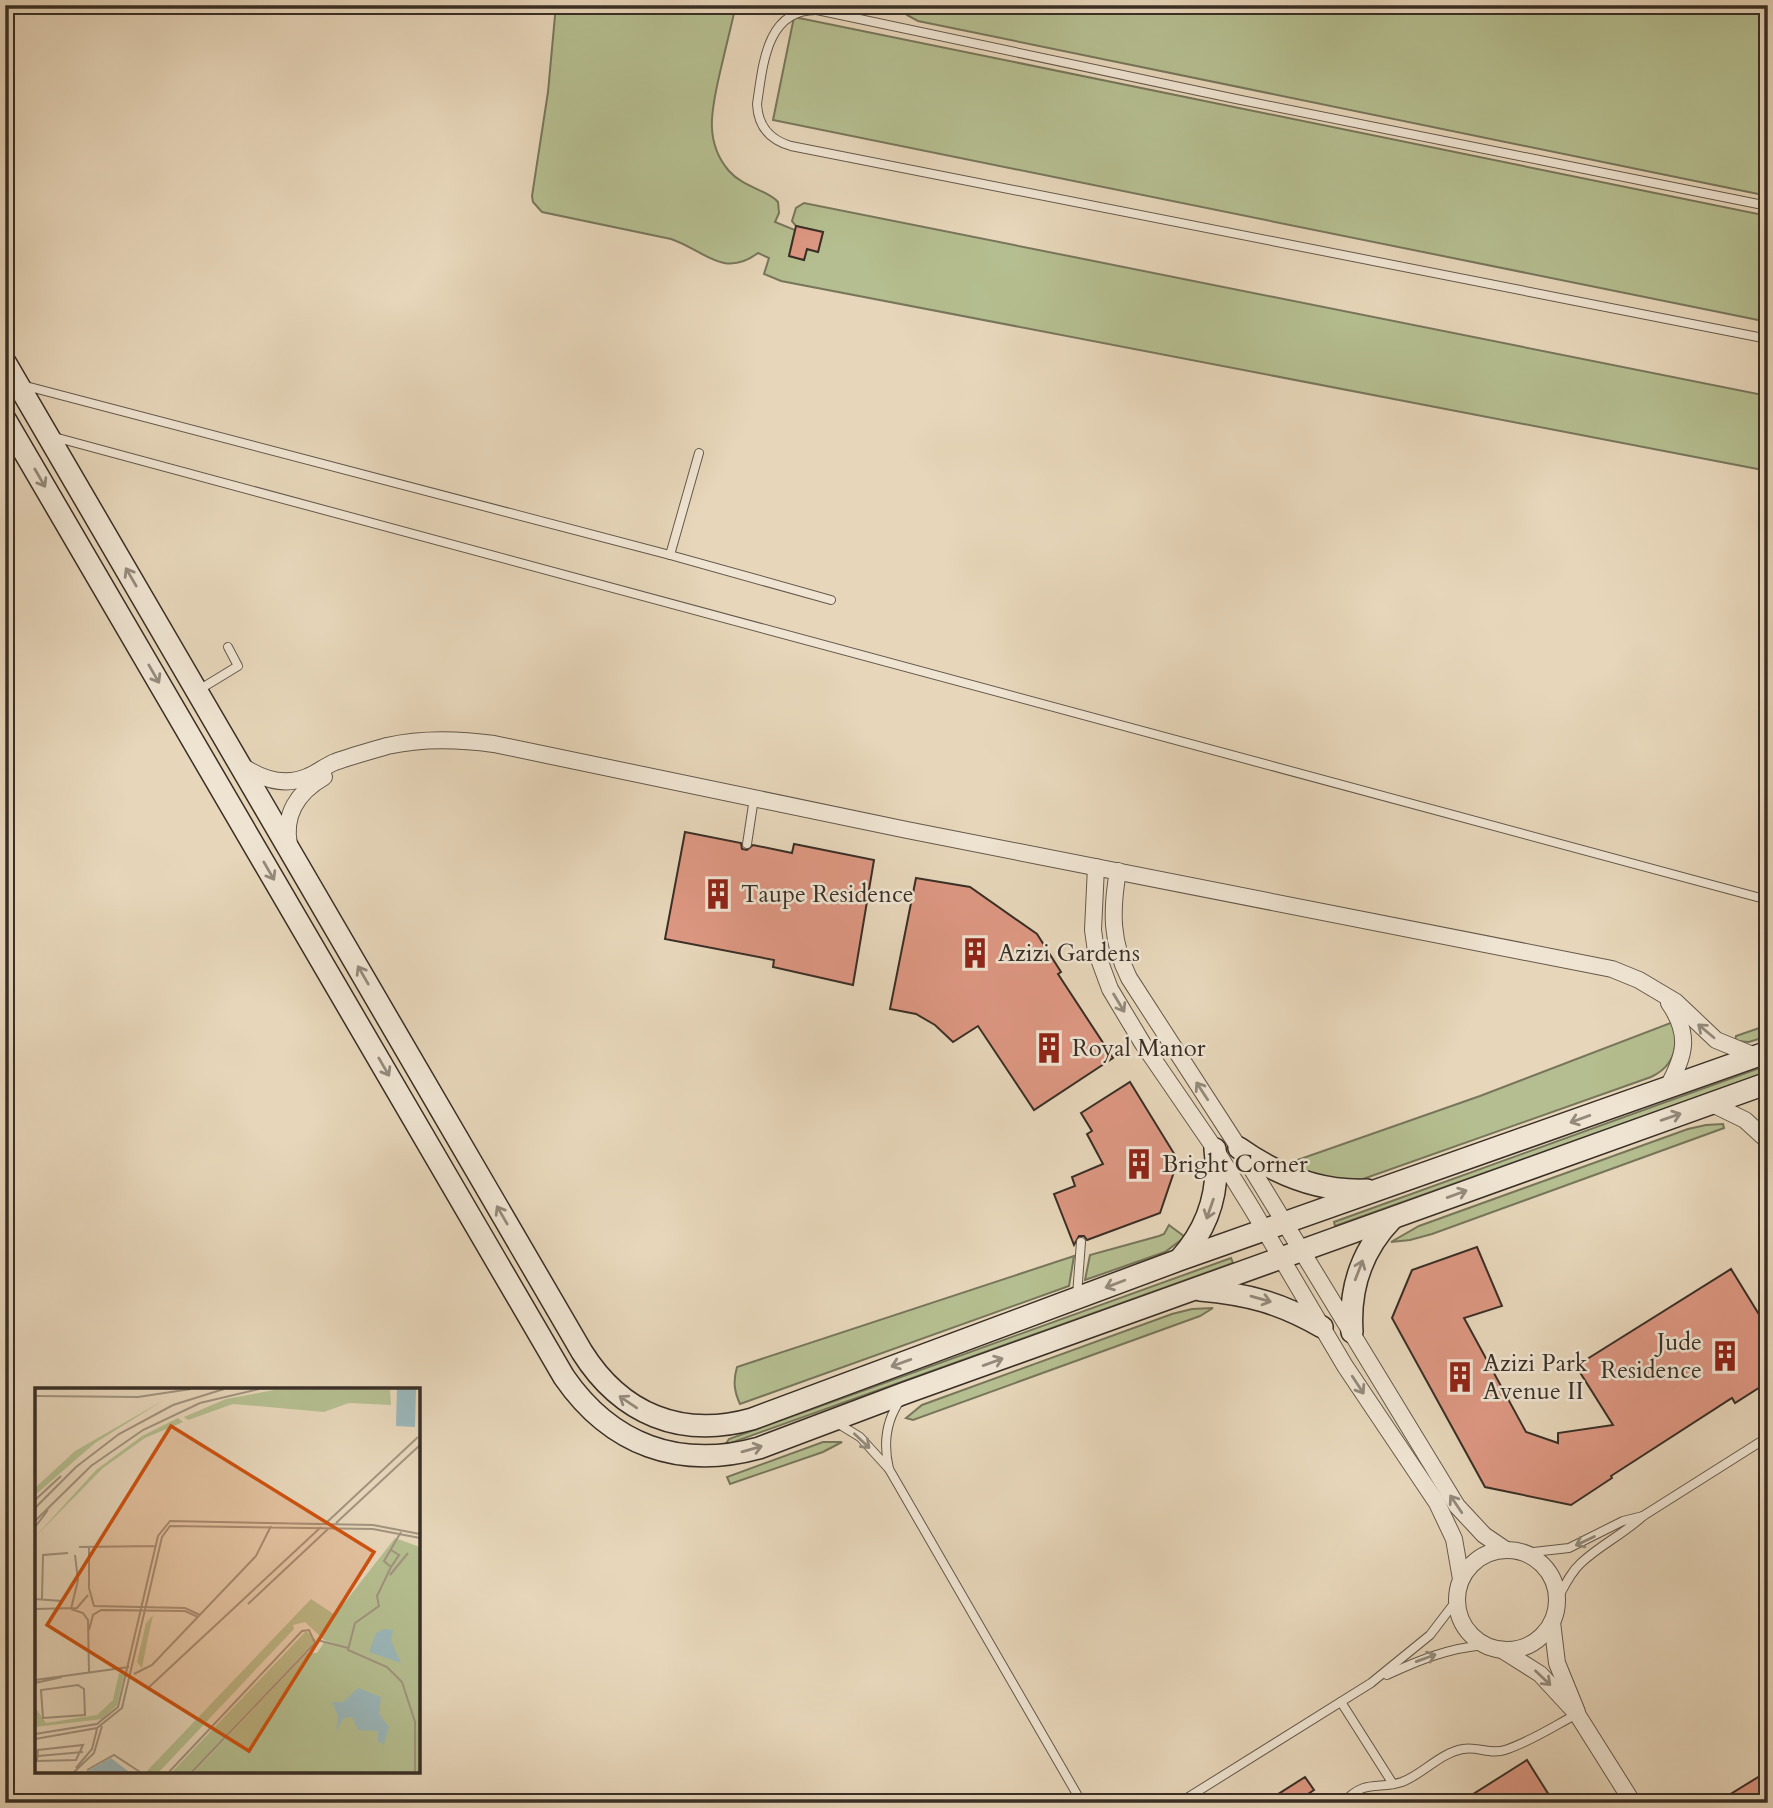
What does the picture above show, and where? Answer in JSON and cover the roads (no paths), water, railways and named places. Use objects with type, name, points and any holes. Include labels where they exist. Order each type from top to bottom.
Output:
[{"type":"street","points":[[5,362],[591,1367],[614,1392],[642,1411],[658,1418],[691,1426],[722,1426],[752,1419],[1179,1260],[1761,1054]]},
{"type":"street","points":[[7,424],[575,1392],[600,1419],[649,1446],[703,1457],[740,1453],[1768,1083]]},
{"type":"street","points":[[239,763],[255,774],[281,782],[299,780],[335,763],[409,742],[473,741],[1118,872],[1598,965],[1639,980],[1676,1002],[1716,1040],[1761,1054]]},
{"type":"street","points":[[289,849],[289,818],[297,799],[311,784],[348,759]]},
{"type":"street","points":[[1096,867],[1093,930],[1102,970],[1110,989],[1143,1044],[1215,1149],[1275,1227],[1302,1251],[1457,1506],[1484,1535],[1506,1550]]},
{"type":"street","points":[[1118,872],[1112,909],[1121,962],[1239,1149],[1275,1227],[1282,1258],[1322,1327],[1444,1515],[1458,1552],[1461,1579],[1456,1601],[1464,1627],[1485,1645],[1502,1650],[1534,1669],[1577,1714]]},
{"type":"street","points":[[1664,995],[1677,1015],[1684,1035],[1680,1065],[1667,1088]]},
{"type":"street","points":[[361,1029],[386,1015]]},
{"type":"street","points":[[1710,1103],[1745,1120],[1768,1141]]},
{"type":"street","points":[[1179,1260],[1197,1237],[1210,1211],[1216,1180],[1215,1149]]},
{"type":"street","points":[[1239,1149],[1268,1167],[1300,1181],[1339,1189],[1379,1190]]},
{"type":"street","points":[[1352,1332],[1352,1299],[1360,1267],[1374,1240],[1393,1218]]},
{"type":"street","points":[[1194,1289],[1267,1301],[1322,1327]]},
{"type":"street","points":[[684,1455],[691,1426]]},
{"type":"street","points":[[1461,1579],[1474,1561],[1484,1555],[1506,1550],[1533,1557],[1547,1571],[1557,1600],[1552,1622],[1554,1654],[1577,1714],[1633,1803]]},
{"type":"street","points":[[1502,1650],[1532,1644],[1552,1622]]},
{"type":"lane","points":[[783,5],[790,15]]},
{"type":"lane","points":[[1768,206],[1250,102],[817,10],[803,10],[790,15],[776,28],[771,36],[757,104],[764,128],[783,144],[1768,339]]},
{"type":"lane","points":[[18,384],[670,555],[831,600]]},
{"type":"lane","points":[[48,436],[1768,900]]},
{"type":"lane","points":[[670,555],[699,453]]},
{"type":"lane","points":[[197,691],[238,666],[228,648]]},
{"type":"lane","points":[[747,844],[754,798]]},
{"type":"lane","points":[[1076,1299],[1081,1242]]},
{"type":"lane","points":[[889,1469],[886,1434],[893,1412],[905,1393]]},
{"type":"lane","points":[[830,1420],[860,1437],[889,1469],[1082,1803]]},
{"type":"lane","points":[[1557,1600],[1580,1564],[1643,1516],[1768,1437]]},
{"type":"lane","points":[[1524,1553],[1569,1548],[1623,1521],[1643,1516]]},
{"type":"lane","points":[[1371,1683],[1430,1635],[1456,1601]]},
{"type":"lane","points":[[1180,1803],[1371,1683],[1427,1657],[1485,1645]]},
{"type":"lane","points":[[1340,1702],[1393,1784]]},
{"type":"lane","points":[[1343,1803],[1370,1785],[1393,1784],[1406,1780],[1455,1751],[1469,1748],[1490,1752],[1507,1750],[1577,1714]]},
{"type":"place","name":"Taupe Residence","points":[[718,894]]},
{"type":"place","name":"Azizi Gardens","points":[[975,953]]},
{"type":"place","name":"Royal Manor","points":[[1049,1048]]},
{"type":"place","name":"Bright Corner","points":[[1139,1164]]},
{"type":"place","name":"Jude Residence","points":[[1725,1356]]},
{"type":"place","name":"Azizi Park Avenue II","points":[[1460,1377]]}]
